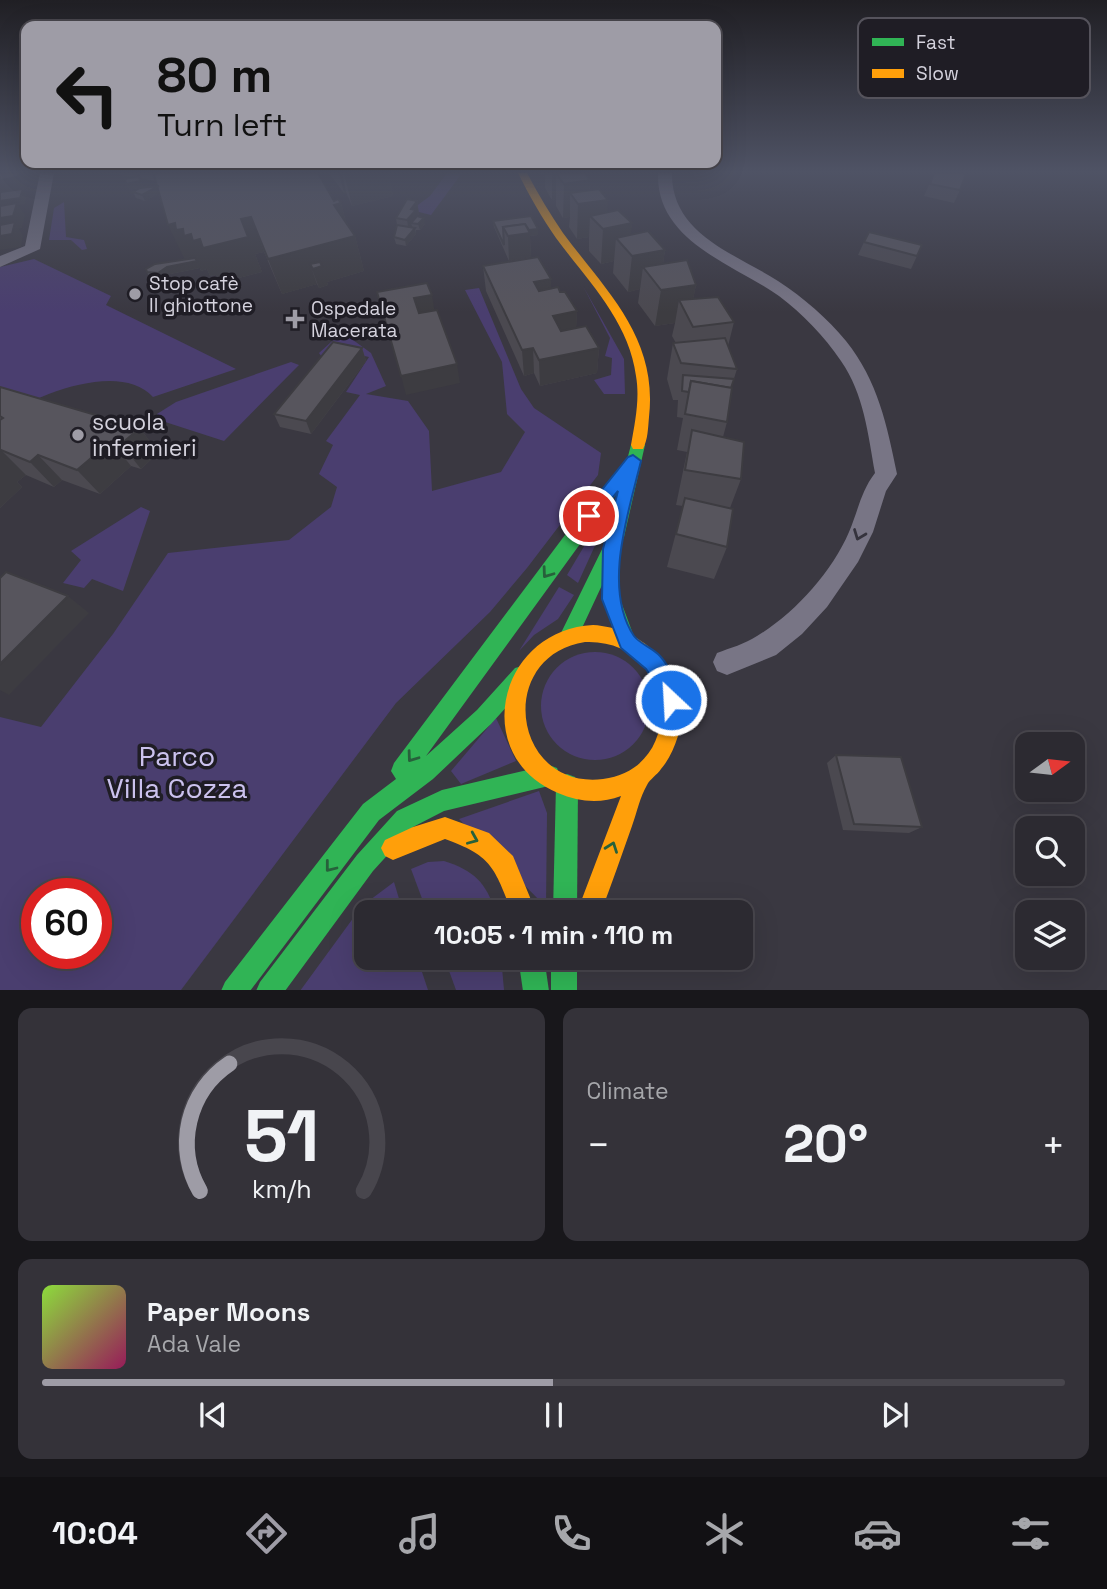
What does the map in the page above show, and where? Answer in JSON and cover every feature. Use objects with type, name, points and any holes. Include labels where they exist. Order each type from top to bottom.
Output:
[{"type":"main road","points":[[550,219],[623,324],[644,374],[645,398],[612,549],[611,599],[627,642]]},
{"type":"main road","points":[[234,990],[371,813],[577,532],[633,461]]},
{"type":"main road","points":[[568,637],[581,602],[612,549]]},
{"type":"main road","points":[[371,813],[425,771],[484,717],[522,675],[533,658],[549,645],[568,637],[587,633],[608,635],[627,642],[652,662],[664,679],[671,700],[672,721],[668,742],[656,763],[638,779],[616,789],[591,791],[567,785],[549,776],[532,759],[520,739],[515,717],[515,695],[522,675]]},
{"type":"main road","points":[[269,990],[365,863],[405,819],[442,801],[549,776]]},
{"type":"main road","points":[[593,900],[638,779]]},
{"type":"main road","points":[[565,900],[567,785]]},
{"type":"main road","points":[[365,863],[412,838],[445,828],[481,841],[505,864],[519,900]]},
{"type":"main road","points":[[533,970],[536,990]]},
{"type":"main road","points":[[564,987],[569,970]]},
{"type":"street","points":[[0,262],[32,249],[38,219]]},
{"type":"street","points":[[680,219],[702,245],[773,284],[814,317],[854,366],[867,387],[886,474],[874,488],[859,539],[846,561],[809,607],[767,645],[727,662]]},
{"type":"green space","points":[[52,219],[65,219],[66,237],[84,240],[87,249],[82,250],[71,240],[49,240]]},
{"type":"green space","points":[[34,259],[111,296],[106,305],[236,369],[153,397],[138,386],[120,381],[76,385],[33,401],[0,420],[0,267]]},
{"type":"green space","points":[[583,286],[624,359],[625,394],[604,394],[594,380],[611,375],[612,358],[605,356],[610,338]]},
{"type":"green space","name":"Parco Villa Cozza","points":[[479,288],[521,389],[534,408],[601,453],[598,475],[490,612],[396,703],[181,990],[0,990],[0,717],[41,727],[113,634],[168,553],[289,540],[331,507],[337,487],[319,474],[333,445],[326,441],[360,395],[346,392],[369,357],[337,350],[324,360],[319,353],[342,332],[371,353],[386,386],[366,394],[408,401],[429,431],[432,491],[501,472],[525,432],[507,414],[502,362],[465,290]]},
{"type":"green space","points":[[291,362],[299,365],[224,441],[159,420],[157,414],[176,402]]},
{"type":"green space","points":[[141,507],[150,511],[123,591],[92,579],[84,588],[63,583],[81,560],[71,551]]},
{"type":"green space","points":[[594,535],[598,539],[578,583],[567,575],[589,538]]},
{"type":"green space","points":[[559,587],[574,595],[558,619],[534,635],[519,651]]},
{"type":"green space","points":[[595,652],[616,656],[634,667],[645,685],[649,706],[645,727],[634,745],[616,756],[595,760],[574,756],[556,745],[545,727],[541,706],[545,685],[556,667],[574,656]]},
{"type":"green space","points":[[496,718],[516,761],[461,784],[451,771]]},
{"type":"green space","points":[[539,791],[547,813],[546,900],[539,900],[459,819]]},
{"type":"green space","points":[[444,861],[471,873],[483,885],[491,900],[423,900],[411,869],[428,862]]},
{"type":"green space","points":[[394,882],[399,900],[370,900]]},
{"type":"green space","points":[[354,917],[354,970],[421,970],[428,990],[301,990]]},
{"type":"green space","points":[[449,970],[502,970],[504,990],[456,990]]},
{"type":"building","points":[[166,219],[241,219],[248,237],[203,248],[200,239],[193,241],[191,234],[184,236],[183,229],[176,230],[175,223],[168,225]]},
{"type":"building","points":[[252,219],[344,219],[355,236],[268,259]]},
{"type":"building","points":[[414,219],[423,219],[418,224],[411,223]]},
{"type":"building","points":[[533,219],[538,229],[529,230],[525,224],[503,227],[504,245],[493,221]]},
{"type":"building","points":[[593,219],[628,219],[632,223],[603,229]]},
{"type":"building","points":[[15,222],[12,234],[0,236],[0,225]]},
{"type":"building","points":[[525,224],[530,233],[508,236],[503,227]]},
{"type":"building","points":[[397,225],[415,228],[405,240],[394,237]]},
{"type":"building","points":[[648,231],[665,250],[632,256],[616,238]]},
{"type":"building","points":[[869,232],[922,245],[917,256],[864,242]]},
{"type":"building","points":[[538,257],[551,279],[534,282],[539,291],[558,287],[560,292],[565,292],[577,311],[553,316],[561,331],[586,326],[599,348],[539,360],[533,348],[522,350],[483,266]]},
{"type":"building","points":[[195,258],[197,261],[167,267],[158,273],[147,272],[146,269],[155,264]]},
{"type":"building","points":[[687,260],[696,285],[661,290],[643,267]]},
{"type":"building","points":[[320,262],[322,266],[313,269],[310,264]]},
{"type":"building","points":[[427,283],[432,295],[414,298],[419,313],[437,310],[457,364],[401,376],[377,292]]},
{"type":"building","points":[[718,297],[734,322],[693,327],[679,300]]},
{"type":"building","points":[[725,338],[737,369],[681,363],[673,343]]},
{"type":"building","points":[[333,342],[362,348],[306,421],[274,414]]},
{"type":"building","points":[[683,375],[734,379],[731,388],[691,381],[689,392],[682,391]]},
{"type":"building","points":[[691,381],[732,388],[727,422],[685,414]]},
{"type":"building","points":[[0,387],[140,428],[121,444],[111,441],[77,470],[38,455],[30,462],[0,450],[0,420],[3,418],[0,416]]},
{"type":"building","points":[[692,430],[744,442],[741,479],[685,470]]},
{"type":"building","points":[[685,498],[733,509],[727,547],[676,534]]},
{"type":"building","points":[[6,572],[68,596],[0,664],[0,578]]},
{"type":"building","points":[[836,755],[901,757],[922,827],[854,824]]},
{"type":"traffic: fast","points":[[568,637],[616,537],[638,445]]},
{"type":"traffic: fast","points":[[402,771],[577,532],[630,465]]},
{"type":"traffic: fast","points":[[612,550],[611,599],[627,642]]},
{"type":"traffic: fast","points":[[235,990],[371,812],[425,771],[484,717],[522,675]]},
{"type":"traffic: fast","points":[[270,990],[365,863],[405,819],[442,801],[549,776]]},
{"type":"traffic: fast","points":[[565,900],[567,785]]},
{"type":"traffic: fast","points":[[533,970],[536,990]]},
{"type":"traffic: fast","points":[[564,970],[564,990]]},
{"type":"traffic: slow","points":[[549,219],[621,318],[639,355],[644,384],[638,445]]},
{"type":"traffic: slow","points":[[593,634],[623,639],[648,657],[666,682],[671,712],[666,742],[648,767],[623,785],[593,790],[563,785],[538,767],[520,742],[515,712],[520,682],[538,657],[563,639],[593,634]]},
{"type":"traffic: slow","points":[[593,900],[638,779]]},
{"type":"traffic: slow","points":[[393,848],[413,838],[445,828],[481,841],[505,864],[519,900]]},
{"type":"place","name":"Stop cafè Il ghiottone","points":[[135,294]]},
{"type":"place","name":"Ospedale Macerata","points":[[295,319]]},
{"type":"place","name":"scuola infermieri","points":[[78,435]]},
{"type":"route","points":[[589,516],[633,461],[612,549],[611,599],[627,642],[652,662],[664,679],[671,700]]}]
